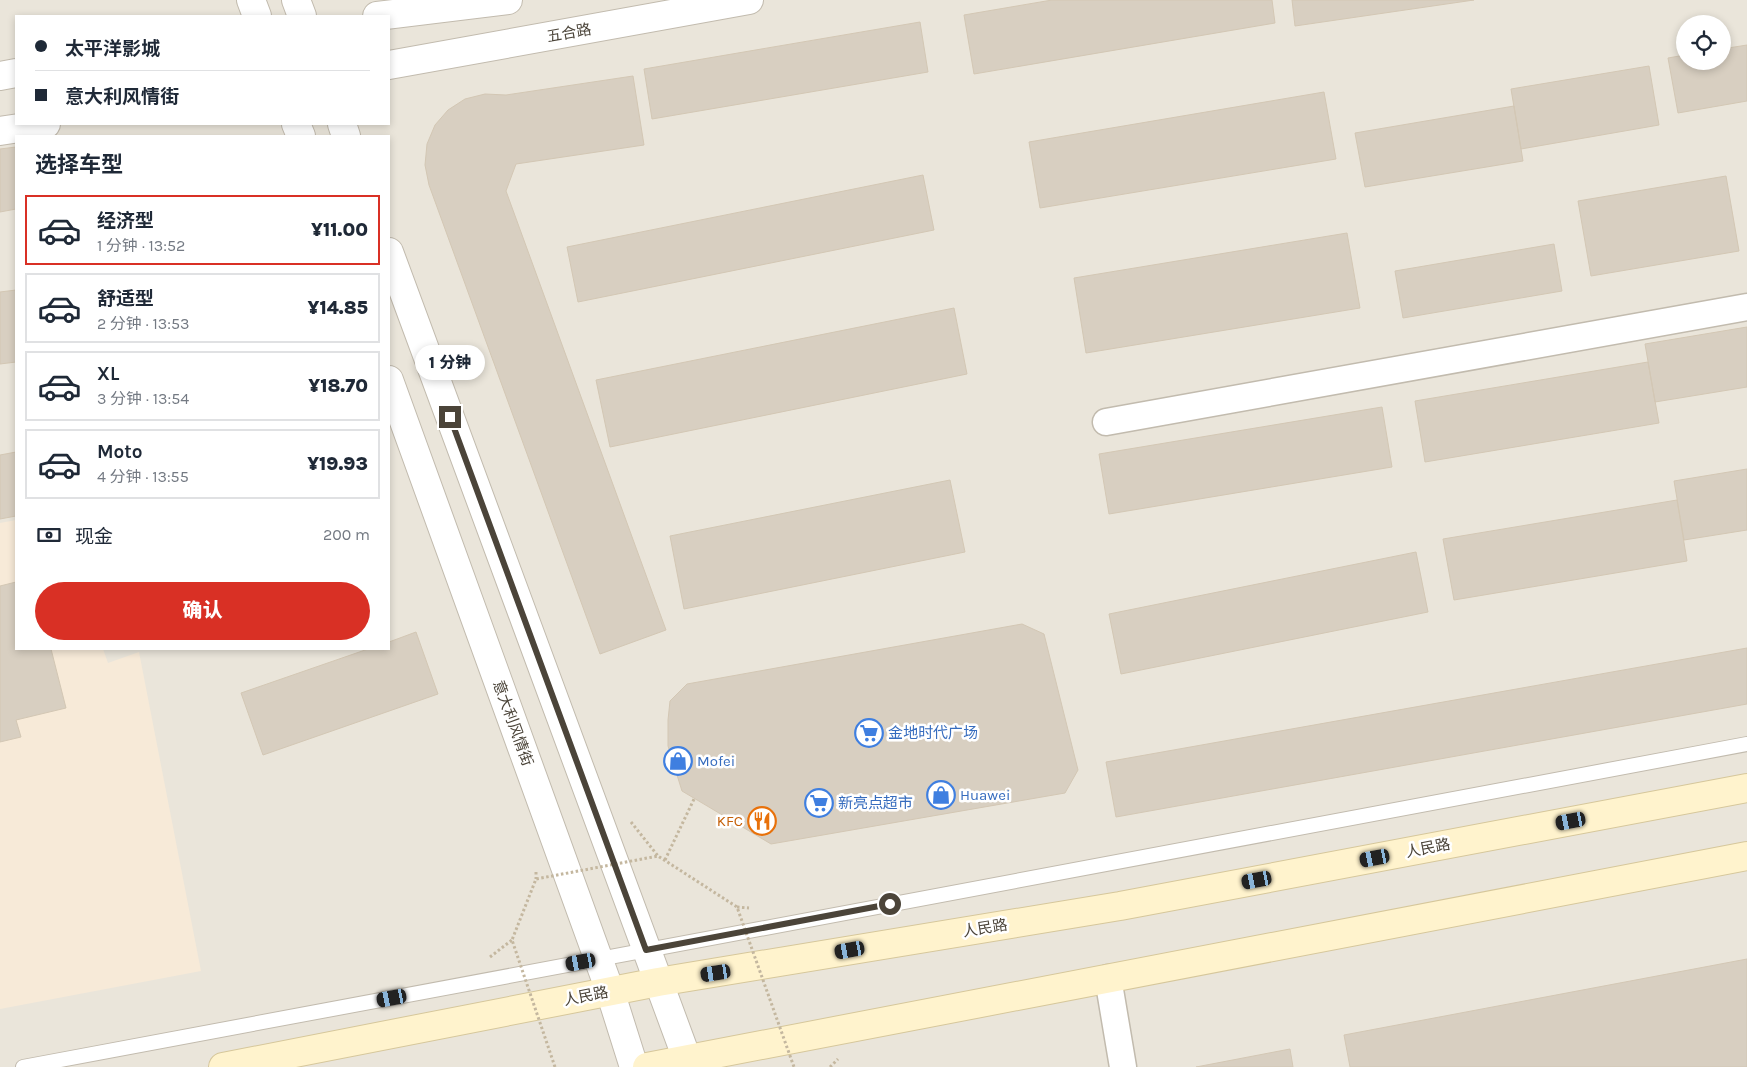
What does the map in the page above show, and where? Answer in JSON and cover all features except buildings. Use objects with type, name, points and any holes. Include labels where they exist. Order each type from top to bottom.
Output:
[{"type":"main road","name":"人民路","points":[[223,1067],[658,982],[1120,906],[1747,788]]},
{"type":"main road","points":[[647,1067],[688,1063],[1108,978],[1747,856]]},
{"type":"street","points":[[251,0],[257,15]]},
{"type":"street","points":[[296,0],[302,15]]},
{"type":"street","points":[[386,15],[508,0]]},
{"type":"street","name":"五合路","points":[[390,65],[749,0]]},
{"type":"street","points":[[0,76],[15,73]]},
{"type":"street","points":[[0,131],[39,125]]},
{"type":"street","points":[[390,255],[688,1063]]},
{"type":"street","points":[[1106,422],[1747,307]]},
{"type":"street","name":"意大利风情街","points":[[390,383],[610,991],[634,1067]]},
{"type":"street","points":[[1108,978],[1123,1067]]},
{"type":"lane","points":[[23,1067],[1747,744]]},
{"type":"path","points":[[665,860],[694,798]]},
{"type":"path","points":[[555,1067],[512,940],[536,879],[658,856],[737,907],[794,1067]]},
{"type":"shaded area","points":[[0,0],[1747,0],[1747,1067],[0,1067]]},
{"type":"shaded area","points":[[15,520],[15,650],[103,650],[108,663],[139,652],[201,971],[0,1009],[0,523]]},
{"type":"place","name":"金地时代广场","points":[[869,733]]},
{"type":"place","name":"Mofei","points":[[678,761]]},
{"type":"place","name":"Huawei","points":[[941,795]]},
{"type":"place","name":"新亮点超市","points":[[819,803]]},
{"type":"place","name":"KFC","points":[[762,821]]},
{"type":"route","points":[[450,417],[646,950],[890,904]]}]
